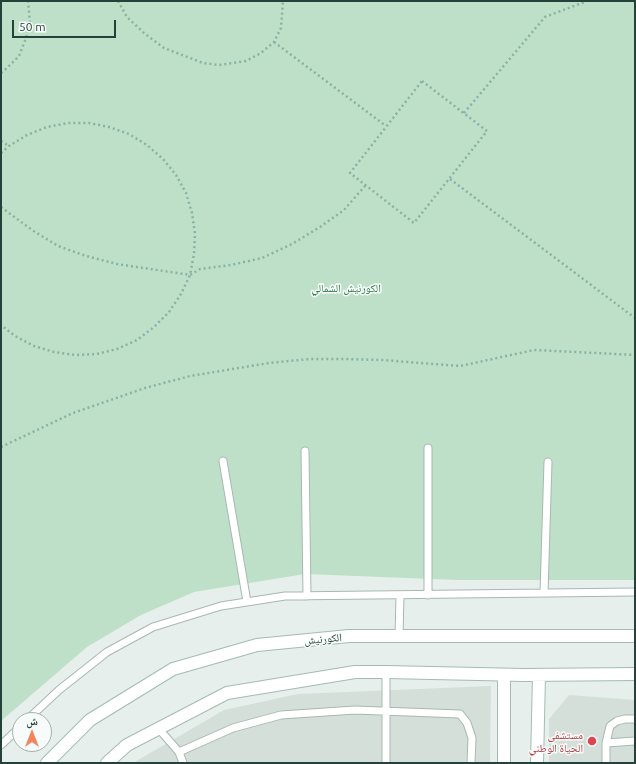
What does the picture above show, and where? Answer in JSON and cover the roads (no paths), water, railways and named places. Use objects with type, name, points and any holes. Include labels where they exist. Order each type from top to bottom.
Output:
[{"type":"main road","name":"الكورنيش","points":[[47,763],[90,720],[173,669],[257,645],[349,636],[635,636]]},
{"type":"main road","points":[[107,763],[127,744],[227,693],[355,672],[504,675],[635,674]]},
{"type":"main road","points":[[504,675],[504,763]]},
{"type":"main road","points":[[537,763],[539,675]]},
{"type":"lane","points":[[428,448],[428,595]]},
{"type":"lane","points":[[305,451],[307,596]]},
{"type":"lane","points":[[223,462],[247,602]]},
{"type":"lane","points":[[544,593],[548,462]]},
{"type":"lane","points":[[36,712],[59,690],[107,652],[152,627],[221,606],[285,596],[635,592]]},
{"type":"lane","points":[[399,637],[400,595]]},
{"type":"lane","points":[[386,672],[386,763]]},
{"type":"lane","points":[[179,752],[233,728],[280,715],[355,710],[386,711],[460,714],[467,723],[472,738],[471,763]]},
{"type":"lane","points":[[606,763],[606,743],[610,726],[617,721],[625,719],[635,720]]},
{"type":"lane","points":[[158,728],[179,752],[183,763]]},
{"type":"lane","points":[[1,745],[12,735]]},
{"type":"lane","points":[[606,743],[635,741]]},
{"type":"place","name":"مستشفى الحياة الوطني","points":[[592,741]]},
{"type":"park label","name":"الكورنيش الشمالي","points":[[346,288]]}]
